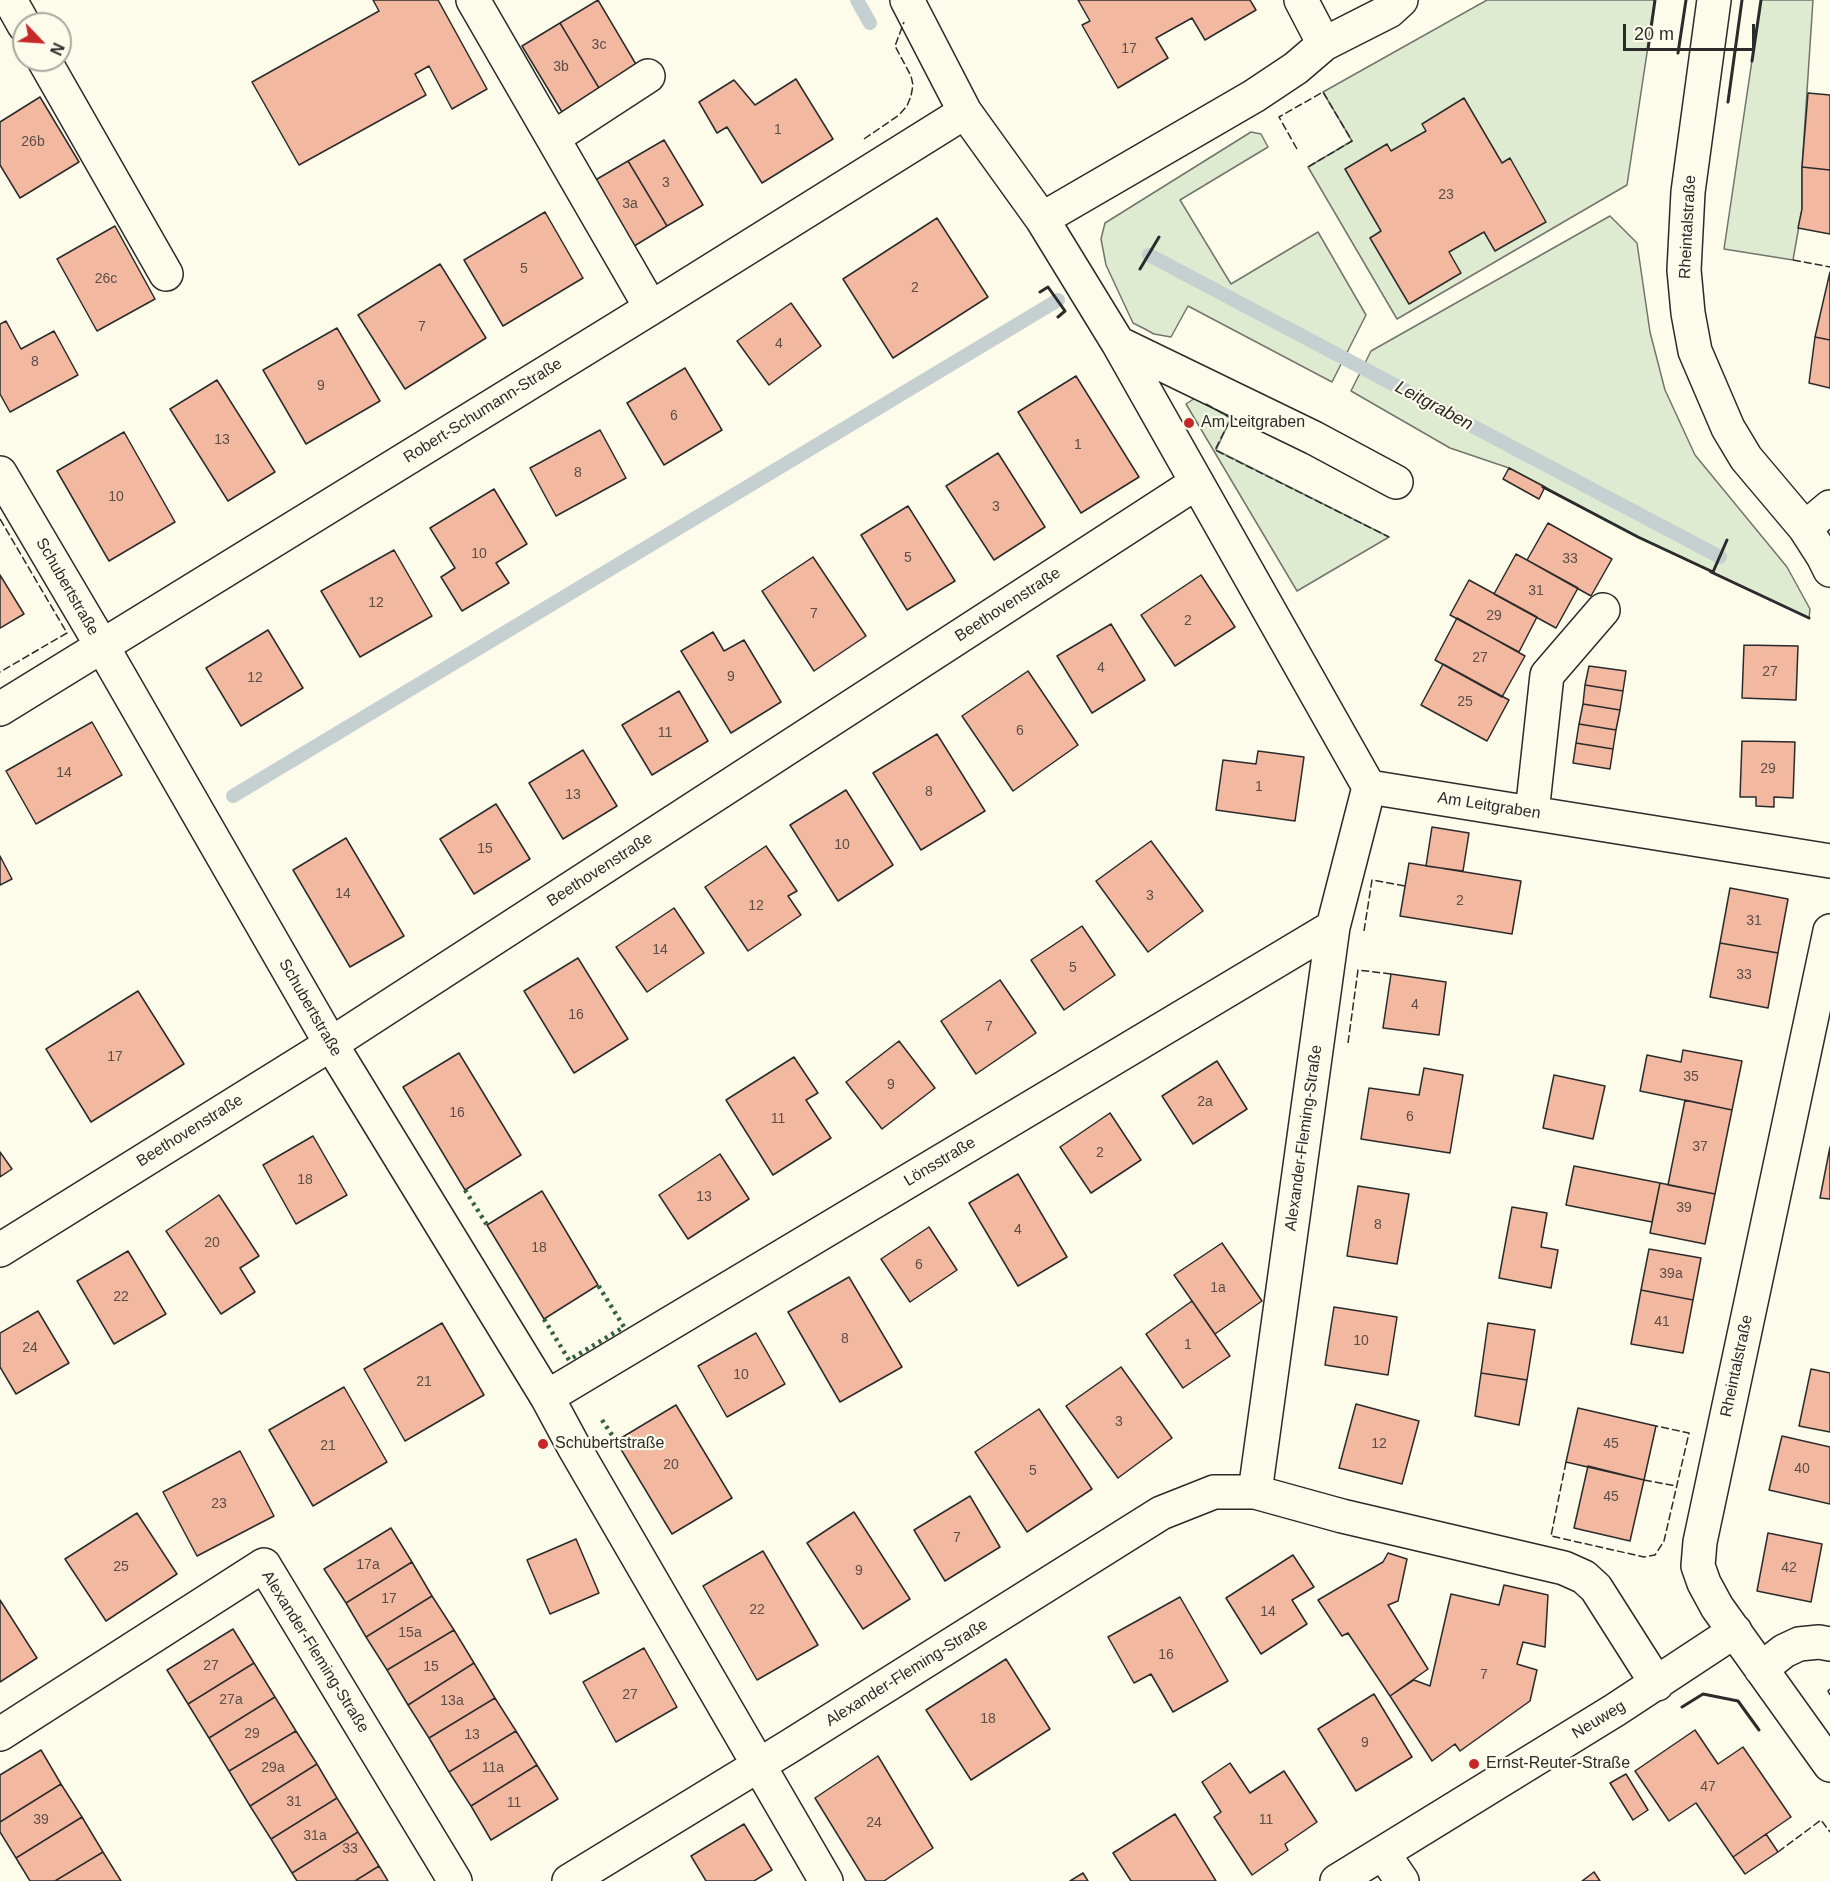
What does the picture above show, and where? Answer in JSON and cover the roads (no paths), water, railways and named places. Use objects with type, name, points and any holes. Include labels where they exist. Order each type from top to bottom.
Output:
[{"type":"street","points":[[473,0],[651,308]]},
{"type":"street","points":[[907,0],[965,112],[1042,219],[1118,343],[1369,787]]},
{"type":"street","points":[[1301,0],[1324,44]]},
{"type":"street","points":[[1324,44],[1330,0]]},
{"type":"street","points":[[1042,219],[1254,96],[1296,68],[1324,44],[1389,11],[1401,0]]},
{"type":"street","name":"Rheintalstraße","points":[[1714,0],[1688,192],[1684,270],[1688,313],[1695,351],[1728,428],[1746,458],[1805,528],[1830,570]]},
{"type":"street","points":[[51,72],[166,274]]},
{"type":"street","points":[[553,138],[648,76]]},
{"type":"street","name":"Robert-Schumann-Straße","points":[[0,709],[965,112]]},
{"type":"street","points":[[1118,343],[1314,438],[1396,482]]},
{"type":"street","name":"Schubertstraße","points":[[0,472],[331,1044],[547,1397],[573,1447],[826,1881]]},
{"type":"street","name":"Beethovenstraße","points":[[0,1250],[331,1044],[1196,483]]},
{"type":"street","points":[[1805,528],[1830,507]]},
{"type":"street","points":[[1532,813],[1547,675],[1603,610]]},
{"type":"street","name":"Am Leitgraben","points":[[1369,787],[1830,861]]},
{"type":"street","name":"Alexander-Fleming-Straße","points":[[1255,1492],[1333,927],[1369,787]]},
{"type":"street","name":"Lönsstraße","points":[[547,1397],[1333,927]]},
{"type":"street","name":"Rheintalstraße","points":[[1830,931],[1700,1542],[1698,1566],[1717,1607],[1830,1765]]},
{"type":"street","name":"Alexander-Fleming-Straße","points":[[569,1881],[758,1766],[1161,1513],[1214,1492],[1255,1492],[1341,1516],[1564,1568],[1584,1577],[1596,1588],[1657,1684]]},
{"type":"street","name":"Alexander-Fleming-Straße","points":[[0,1734],[264,1565],[455,1881]]},
{"type":"street","name":"Neuweg","points":[[1337,1881],[1657,1684],[1735,1631]]},
{"type":"street","points":[[1761,1669],[1784,1651],[1799,1644],[1819,1642],[1830,1644]]},
{"type":"street","points":[[1383,1853],[1402,1881]]},
{"type":"waterway","name":"Leitgraben","points":[[857,0],[870,23]]},
{"type":"waterway","name":"Leitgraben","points":[[1149,255],[1720,557]]},
{"type":"waterway","points":[[233,796],[1058,300]]},
{"type":"place","name":"Am Leitgraben","points":[[1189,423]]},
{"type":"place","name":"Schubertstraße","points":[[543,1444]]},
{"type":"place","name":"Ernst-Reuter-Straße","points":[[1474,1764]]}]
